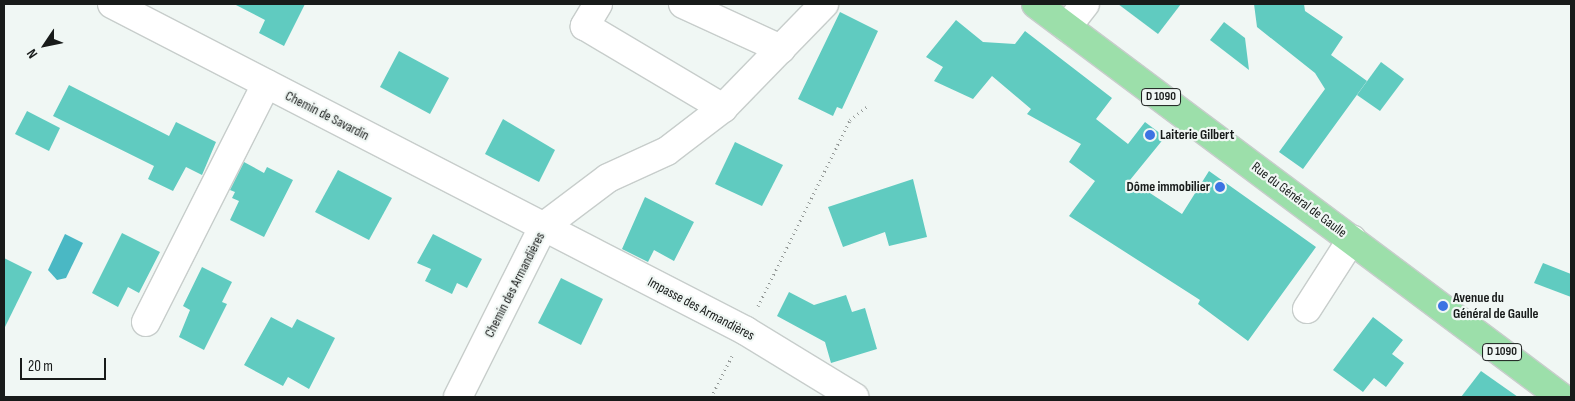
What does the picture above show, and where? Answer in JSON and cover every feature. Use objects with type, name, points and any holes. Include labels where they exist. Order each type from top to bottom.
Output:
[{"type":"main road","name":"Rue du Général de Gaulle","points":[[1036,4],[1561,397]]},
{"type":"street","name":"Chemin de Savardin","points":[[112,4],[543,227]]},
{"type":"street","points":[[598,4],[585,26],[723,108]]},
{"type":"street","points":[[683,4],[781,49]]},
{"type":"street","name":"Chemin des Armandières","points":[[458,397],[543,227],[608,178],[667,151],[723,108],[824,4]]},
{"type":"street","points":[[1067,27],[1085,4]]},
{"type":"street","points":[[146,322],[266,84]]},
{"type":"street","name":"Impasse des Armandières","points":[[543,227],[746,331],[854,397]]},
{"type":"street","points":[[1307,309],[1352,239]]},
{"type":"path","points":[[711,397],[746,331],[850,120],[869,105]]},
{"type":"water","points":[[65,234],[83,243],[66,278],[57,280],[48,270]]},
{"type":"building","points":[[234,4],[305,4],[284,46],[259,33],[265,20]]},
{"type":"building","points":[[1118,4],[1181,4],[1158,34]]},
{"type":"building","points":[[1254,4],[1304,4],[1305,11],[1343,37],[1331,55],[1367,81],[1303,169],[1279,152],[1325,89],[1315,73],[1257,27]]},
{"type":"building","points":[[840,12],[878,31],[842,109],[837,107],[833,116],[798,99]]},
{"type":"building","points":[[956,20],[983,42],[1015,44],[1025,31],[1112,98],[1096,119],[1128,144],[1145,122],[1165,137],[1130,180],[1182,214],[1209,171],[1316,247],[1248,341],[1198,304],[1200,300],[1069,216],[1095,181],[1069,162],[1081,144],[1027,114],[1031,109],[992,76],[973,99],[934,81],[943,67],[926,57]]},
{"type":"building","points":[[1224,22],[1245,38],[1249,70],[1210,40]]},
{"type":"building","points":[[399,51],[449,78],[430,114],[380,87]]},
{"type":"building","points":[[1381,62],[1404,79],[1380,111],[1357,95]]},
{"type":"building","points":[[69,85],[169,136],[176,122],[216,142],[202,175],[186,167],[173,191],[148,179],[154,166],[53,116]]},
{"type":"building","points":[[27,111],[60,128],[49,151],[15,134]]},
{"type":"building","points":[[503,119],[555,150],[539,182],[485,154]]},
{"type":"building","points":[[735,142],[783,165],[762,206],[715,184]]},
{"type":"building","points":[[244,162],[264,173],[267,167],[293,180],[264,237],[230,220],[239,201],[232,198],[235,192],[230,190]]},
{"type":"building","points":[[338,170],[392,198],[369,240],[315,212]]},
{"type":"building","points":[[913,179],[927,237],[889,246],[885,232],[843,247],[828,207]]},
{"type":"building","points":[[645,197],[694,222],[674,261],[654,250],[648,262],[622,249]]},
{"type":"building","points":[[122,233],[160,252],[139,293],[128,287],[118,307],[92,293]]},
{"type":"building","points":[[433,234],[482,259],[467,288],[457,283],[452,294],[425,281],[431,269],[417,263]]},
{"type":"building","points":[[4,258],[32,272],[4,329]]},
{"type":"building","points":[[1543,263],[1571,274],[1571,297],[1534,283]]},
{"type":"building","points":[[202,267],[232,282],[222,302],[227,304],[204,350],[179,337],[190,310],[183,306]]},
{"type":"building","points":[[561,278],[603,299],[581,345],[538,323]]},
{"type":"building","points":[[789,292],[814,305],[846,295],[852,312],[865,308],[877,349],[831,363],[825,342],[777,316]]},
{"type":"building","points":[[271,317],[292,328],[297,319],[335,338],[309,389],[288,377],[283,386],[244,365]]},
{"type":"building","points":[[1373,317],[1403,340],[1392,354],[1404,363],[1386,387],[1374,378],[1363,392],[1333,370]]},
{"type":"building","points":[[1481,371],[1518,397],[1461,397]]},
{"type":"place","name":"Laiterie Gilbert","points":[[1150,135]]},
{"type":"place","name":"Dôme immobilier","points":[[1220,187]]},
{"type":"place","name":"Avenue du Général de Gaulle","points":[[1443,306]]}]
